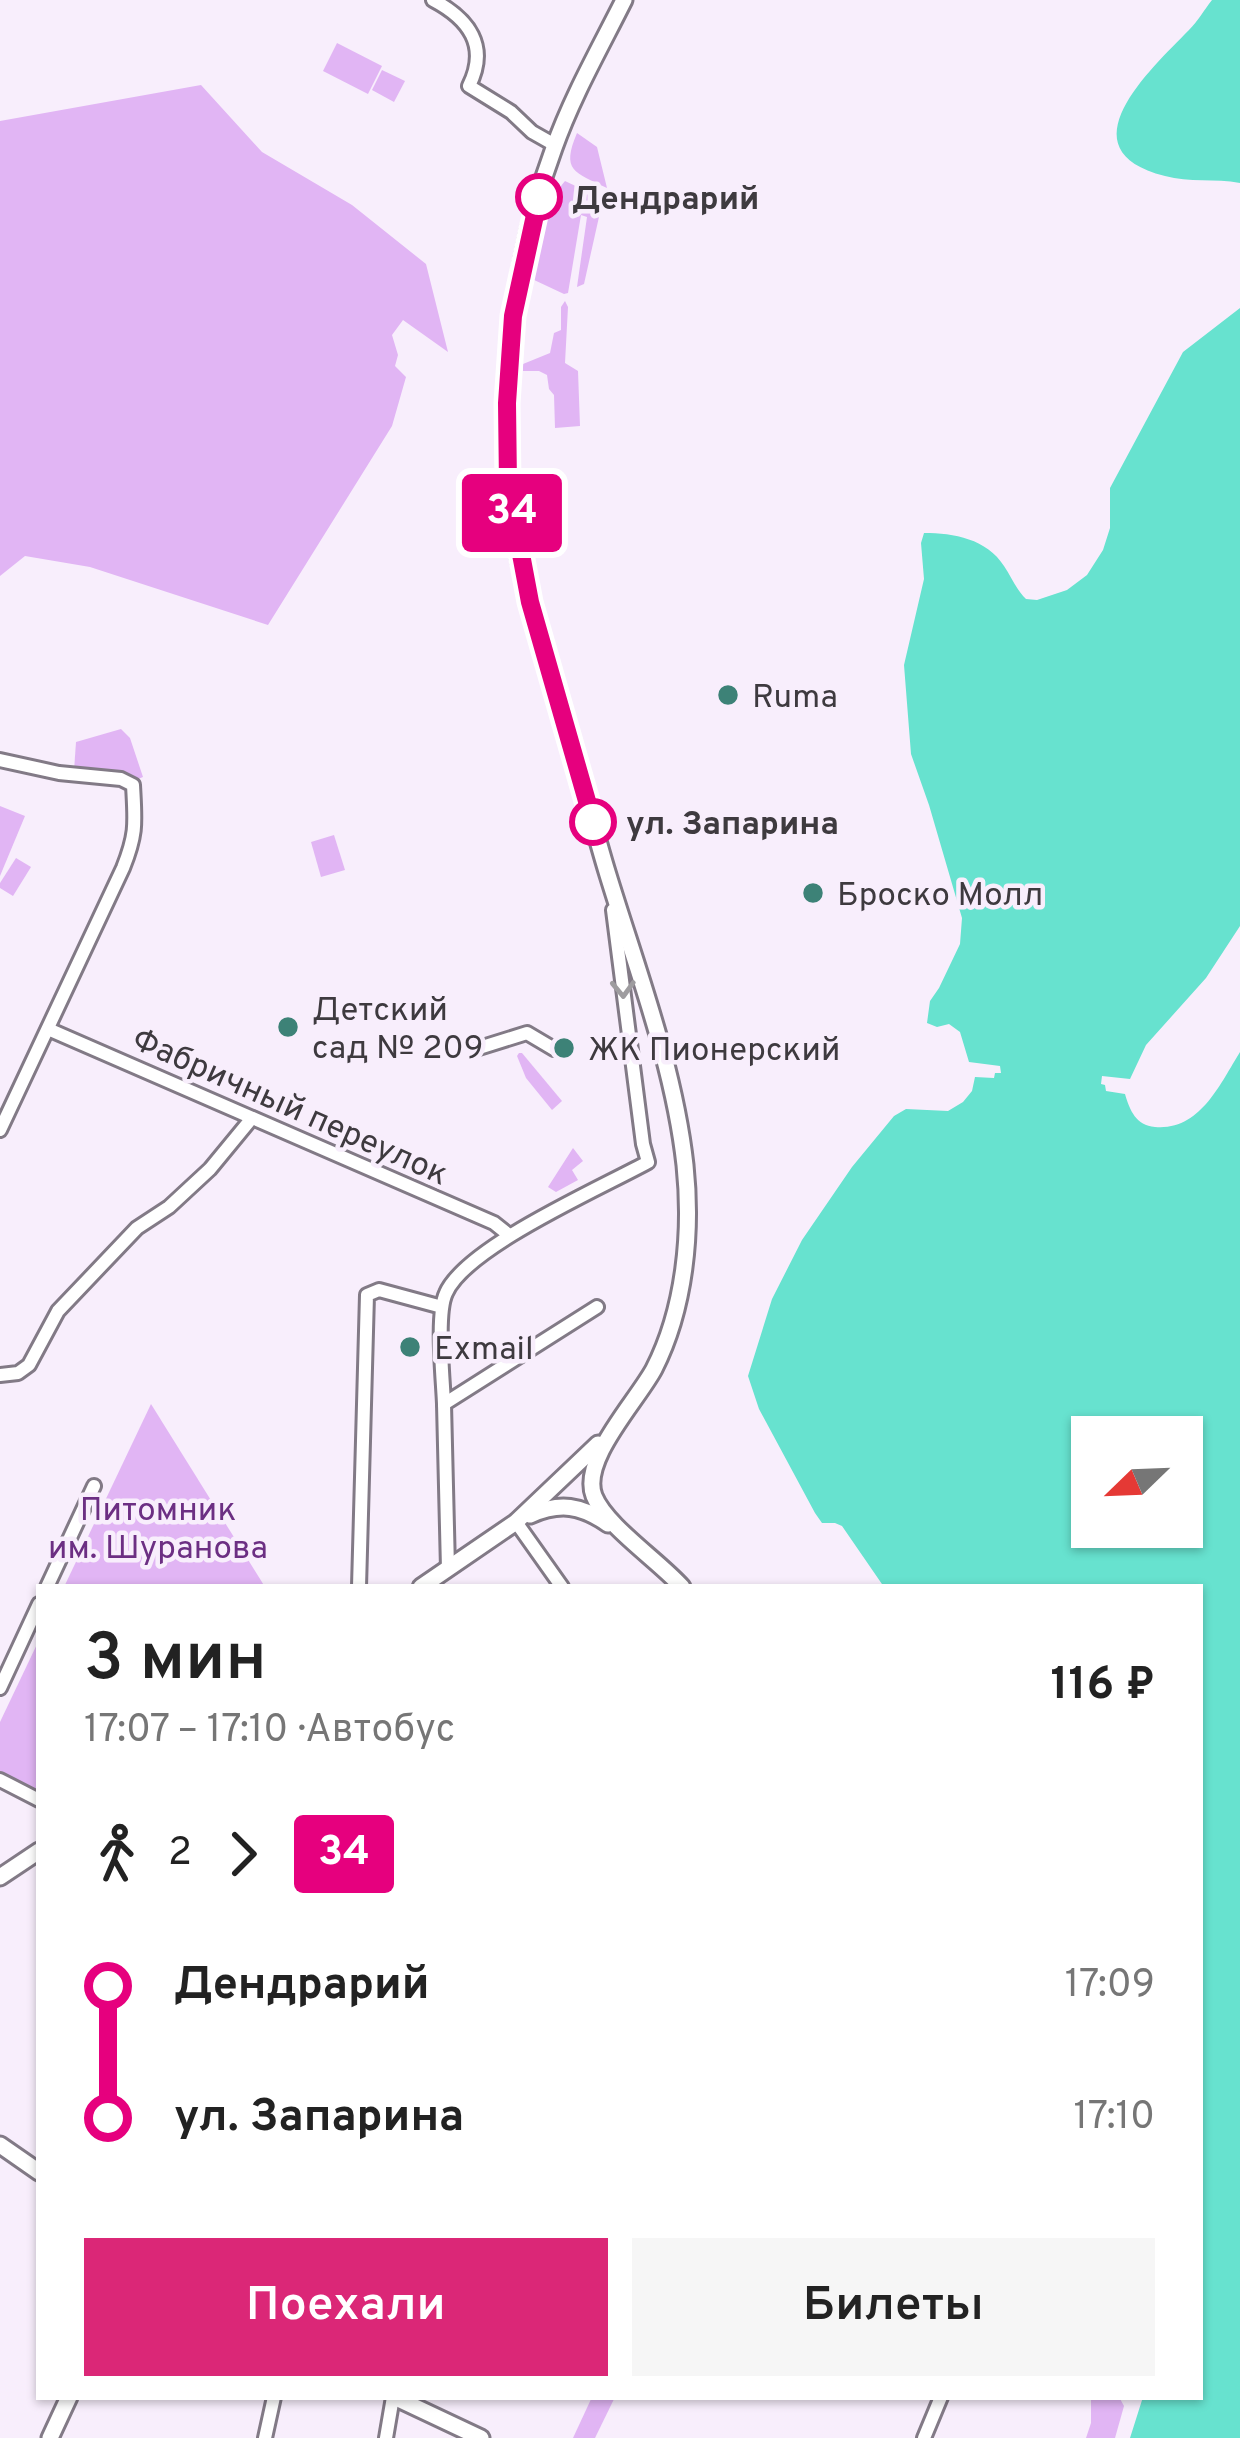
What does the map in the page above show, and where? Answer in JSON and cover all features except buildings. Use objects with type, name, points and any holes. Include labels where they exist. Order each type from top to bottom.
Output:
[{"type":"main road","points":[[624,0],[555,145],[535,211],[513,316],[508,485],[530,602],[678,1120],[689,1211],[669,1332],[655,1367],[597,1458],[590,1475],[592,1493],[601,1509],[679,1584]]},
{"type":"main road","points":[[516,1522],[621,1420]]},
{"type":"main road","points":[[426,1584],[516,1522],[568,1506],[585,1509],[640,1547]]},
{"type":"main road","points":[[0,1877],[36,1853]]},
{"type":"main road","points":[[0,2145],[36,2169]]},
{"type":"main road","points":[[50,2438],[68,2400]]},
{"type":"main road","points":[[399,2400],[481,2438]]},
{"type":"street","points":[[433,0],[465,20],[475,40],[476,72],[469,86],[555,145]]},
{"type":"street","points":[[0,760],[59,773],[121,779],[133,785],[134,838],[0,1130]]},
{"type":"street","points":[[448,1569],[442,1307],[448,1288],[509,1235],[648,1162],[608,873]]},
{"type":"street","name":"Фабричный переулок","points":[[48,1029],[494,1222],[509,1235]]},
{"type":"street","points":[[478,1048],[527,1033],[554,1049]]},
{"type":"street","points":[[0,1375],[29,1365],[58,1311],[137,1228],[201,1179],[252,1118]]},
{"type":"street","points":[[359,1584],[367,1295],[379,1290],[442,1307]]},
{"type":"street","points":[[444,1404],[597,1307]]},
{"type":"street","points":[[48,1584],[94,1486]]},
{"type":"street","points":[[516,1522],[560,1584]]},
{"type":"street","points":[[0,1688],[36,1610]]},
{"type":"street","points":[[0,1780],[36,1798]]},
{"type":"street","points":[[265,2438],[273,2400]]},
{"type":"street","points":[[386,2438],[392,2400]]},
{"type":"street","points":[[924,2438],[939,2400]]},
{"type":"green space","points":[[337,43],[382,66],[368,94],[323,71]]},
{"type":"green space","points":[[382,70],[405,81],[394,102],[372,90]]},
{"type":"green space","points":[[201,85],[262,152],[352,205],[426,264],[448,352],[403,320],[392,335],[398,355],[395,366],[406,377],[392,426],[268,625],[90,567],[25,556],[0,576],[0,121]]},
{"type":"green space","points":[[577,133],[597,147],[607,188],[574,169],[570,155]]},
{"type":"green space","points":[[565,181],[603,199],[584,284],[577,287],[587,217],[581,215],[568,293],[564,294],[532,279],[547,215]]},
{"type":"green space","points":[[565,301],[565,363],[578,371],[580,426],[555,428],[554,395],[547,375],[523,371],[523,364],[550,353],[554,333],[561,330]]},
{"type":"green space","points":[[121,729],[130,738],[143,777],[128,783],[74,771],[76,742]]},
{"type":"green space","points":[[0,806],[25,816],[0,876]]},
{"type":"green space","points":[[334,835],[345,870],[321,877],[311,842]]},
{"type":"green space","points":[[16,858],[31,867],[13,896],[0,883]]},
{"type":"green space","points":[[519,1053],[562,1101],[552,1110],[526,1078]]},
{"type":"green space","points":[[573,1148],[583,1161],[572,1170],[578,1180],[556,1192],[548,1187]]},
{"type":"green space","name":"Питомник им. Шуранова","points":[[151,1404],[263,1584],[65,1584]]},
{"type":"green space","name":"Питомник им. Шуранова","points":[[36,1646],[36,1790],[0,1771],[0,1722]]},
{"type":"green space","points":[[591,2400],[614,2400],[595,2438],[573,2438]]},
{"type":"green space","points":[[1091,2400],[1121,2400],[1124,2406],[1115,2438],[1086,2438]]},
{"type":"shaded area","points":[[1212,0],[1240,0],[1240,183],[1165,176],[1135,164],[1120,148],[1117,129],[1137,87]]},
{"type":"shaded area","points":[[1240,308],[1240,926],[1206,978],[1146,1045],[1130,1079],[1102,1076],[1101,1084],[1106,1091],[1125,1094],[1143,1123],[1171,1126],[1207,1103],[1240,1052],[1240,2438],[1130,2438],[1142,2400],[1203,2400],[1203,1584],[882,1584],[842,1526],[822,1523],[815,1513],[759,1409],[748,1376],[772,1299],[802,1240],[894,1116],[906,1109],[948,1111],[972,1091],[975,1077],[994,1078],[1001,1073],[1000,1066],[969,1062],[960,1032],[949,1024],[927,1023],[930,1001],[960,944],[962,918],[911,754],[904,665],[924,579],[924,533],[958,536],[989,549],[1026,599],[1037,600],[1067,590],[1087,575],[1110,528],[1110,488],[1183,352]]},
{"type":"bus line","name":"34","points":[[539,197],[513,316],[508,485],[530,602],[593,822]]},
{"type":"place","name":"Дендрарий","points":[[539,197]]},
{"type":"place","name":"Ruma","points":[[728,695]]},
{"type":"place","name":"ул. Запарина","points":[[593,822]]},
{"type":"place","name":"Броско Молл","points":[[813,893]]},
{"type":"place","name":"Детский сад № 209","points":[[288,1027]]},
{"type":"place","name":"ЖК Пионерский","points":[[564,1048]]},
{"type":"place","name":"Exmail","points":[[410,1347]]}]
